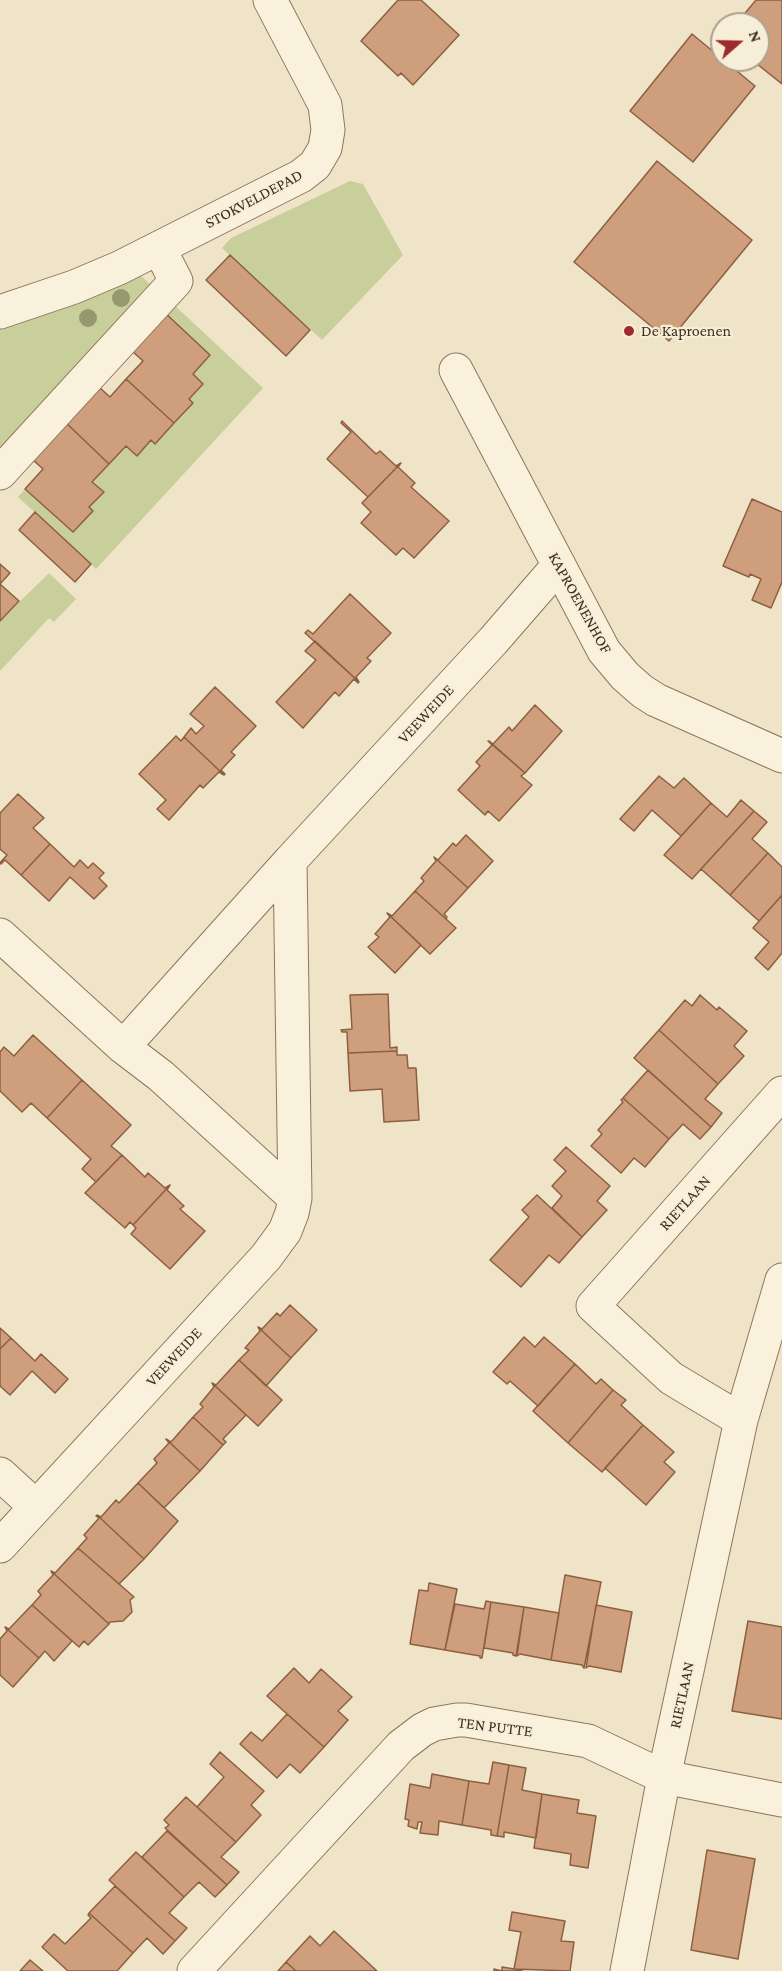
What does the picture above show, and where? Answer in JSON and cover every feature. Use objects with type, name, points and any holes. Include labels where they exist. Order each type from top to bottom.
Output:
[{"type":"street","name":"STOKVELDEPAD","points":[[0,312],[74,287],[119,268],[301,176],[315,165],[325,148],[328,130],[325,105],[270,0]]},
{"type":"street","points":[[0,473],[176,280],[159,248]]},
{"type":"street","name":"KAPROENENHOF","points":[[456,370],[604,651],[625,676],[656,700],[782,756]]},
{"type":"street","name":"VEEWEIDE","points":[[123,1047],[290,861],[493,641],[559,565]]},
{"type":"street","name":"VEEWEIDE","points":[[0,1546],[266,1257],[285,1231],[295,1198],[290,861]]},
{"type":"street","points":[[0,935],[123,1047],[161,1076],[295,1198]]},
{"type":"street","name":"RIETLAAN","points":[[741,1420],[671,1378],[593,1306],[782,1093]]},
{"type":"street","name":"RIETLAAN","points":[[627,1971],[664,1777],[741,1420],[780,1291]]},
{"type":"street","points":[[0,1473],[36,1507]]},
{"type":"street","name":"TEN PUTTE","points":[[195,1971],[401,1746],[434,1724],[466,1720],[588,1741],[664,1777],[782,1800]]},
{"type":"green space","points":[[350,181],[363,184],[403,255],[322,340],[222,248],[231,238]]},
{"type":"green space","points":[[139,274],[153,287],[0,452],[0,325]]},
{"type":"green space","points":[[171,302],[263,388],[96,569],[18,497],[25,489],[73,532],[93,511],[89,507],[103,492],[92,482],[126,446],[137,456],[151,440],[155,444],[193,403],[189,399],[203,384],[193,374],[210,355],[163,311]]},
{"type":"green space","points":[[49,573],[76,599],[54,622],[49,618],[0,671],[0,621]]},
{"type":"building","points":[[398,0],[421,0],[459,35],[413,85],[401,73],[398,76],[361,41]]},
{"type":"building","points":[[756,0],[782,0],[782,84],[767,72],[770,72],[770,12],[746,12]]},
{"type":"building","points":[[692,34],[710,49],[710,72],[738,72],[755,86],[693,162],[630,111]]},
{"type":"building","points":[[657,161],[752,240],[669,341],[574,262]]},
{"type":"building","points":[[230,255],[310,330],[286,356],[206,280]]},
{"type":"building","points":[[163,311],[210,355],[193,374],[203,384],[189,399],[193,403],[174,423],[126,379],[143,361],[132,351]]},
{"type":"building","points":[[126,379],[174,423],[155,444],[151,440],[137,456],[126,446],[109,464],[62,419],[99,387],[110,397]]},
{"type":"building","points":[[62,419],[109,464],[92,482],[104,492],[89,507],[93,511],[73,532],[25,489],[43,469],[32,459]]},
{"type":"building","points":[[342,421],[376,454],[380,451],[396,466],[401,463],[368,497],[327,459],[351,432],[341,423]]},
{"type":"building","points":[[401,463],[398,467],[415,483],[411,487],[449,521],[414,558],[403,548],[396,555],[361,523],[371,512],[362,503]]},
{"type":"building","points":[[752,499],[782,512],[782,582],[771,608],[752,600],[761,579],[750,574],[749,577],[723,566]]},
{"type":"building","points":[[35,512],[91,564],[75,582],[19,530]]},
{"type":"building","points":[[0,564],[10,573],[0,584]]},
{"type":"building","points":[[0,584],[19,601],[0,621]]},
{"type":"building","points":[[350,594],[391,633],[367,658],[371,661],[356,677],[359,682],[305,633],[308,630],[313,634]]},
{"type":"building","points":[[315,641],[359,682],[354,679],[339,696],[335,692],[303,728],[276,702],[316,660],[305,651]]},
{"type":"building","points":[[215,687],[256,726],[231,752],[235,755],[221,770],[224,775],[184,737],[191,728],[196,734],[204,726],[190,714]]},
{"type":"building","points":[[535,705],[562,731],[525,773],[489,741],[493,744],[509,727],[512,731]]},
{"type":"building","points":[[176,736],[181,741],[184,737],[224,775],[219,772],[203,788],[200,785],[169,820],[157,809],[166,800],[139,774]]},
{"type":"building","points":[[488,741],[525,773],[521,776],[532,785],[499,821],[488,811],[485,815],[458,790],[480,766],[476,762],[492,745]]},
{"type":"building","points":[[659,776],[674,788],[684,778],[711,803],[681,836],[652,810],[634,831],[620,819]]},
{"type":"building","points":[[18,794],[44,818],[33,828],[50,844],[21,875],[5,860],[0,863],[7,855],[0,849],[0,813]]},
{"type":"building","points":[[741,800],[754,811],[692,879],[664,855],[711,803],[727,817]]},
{"type":"building","points":[[754,811],[767,822],[752,839],[768,853],[730,895],[701,869]]},
{"type":"building","points":[[466,835],[493,861],[468,888],[434,857],[438,860],[453,843],[456,846]]},
{"type":"building","points":[[50,844],[74,867],[80,860],[88,868],[93,863],[104,873],[99,878],[107,886],[94,899],[70,877],[49,901],[21,875]]},
{"type":"building","points":[[768,853],[782,867],[782,895],[759,921],[730,895]]},
{"type":"building","points":[[434,857],[468,888],[444,914],[446,919],[415,891],[424,881],[421,878],[436,861]]},
{"type":"building","points":[[415,891],[456,928],[430,954],[387,913],[392,916]]},
{"type":"building","points":[[782,895],[782,953],[768,970],[755,958],[769,942],[753,928]]},
{"type":"building","points":[[387,913],[421,945],[395,973],[368,947],[379,937],[375,934],[390,917]]},
{"type":"building","points":[[388,994],[390,1048],[397,1047],[397,1051],[348,1053],[347,1032],[341,1030],[352,1029],[350,995]]},
{"type":"building","points":[[700,995],[717,1010],[719,1007],[747,1031],[734,1046],[744,1056],[718,1084],[659,1030],[685,1000],[692,1006]]},
{"type":"building","points":[[659,1030],[718,1084],[705,1099],[722,1113],[711,1127],[634,1058]]},
{"type":"building","points":[[33,1035],[82,1080],[47,1118],[31,1103],[22,1112],[0,1091],[0,1052],[4,1047],[14,1056]]},
{"type":"building","points":[[397,1051],[397,1055],[407,1055],[408,1068],[416,1068],[419,1120],[384,1122],[382,1089],[350,1091],[348,1053]]},
{"type":"building","points":[[648,1070],[711,1127],[700,1139],[683,1124],[669,1139],[623,1098]]},
{"type":"building","points":[[82,1080],[131,1125],[111,1146],[122,1155],[96,1182],[82,1169],[91,1159],[47,1118]]},
{"type":"building","points":[[623,1098],[669,1139],[645,1167],[634,1158],[621,1173],[591,1146],[602,1134],[598,1130],[623,1102],[621,1100]]},
{"type":"building","points":[[566,1147],[610,1186],[597,1201],[607,1210],[582,1237],[552,1208],[562,1196],[552,1186],[566,1171],[554,1160]]},
{"type":"building","points":[[122,1155],[145,1177],[148,1173],[165,1188],[170,1185],[133,1225],[130,1222],[125,1228],[85,1193]]},
{"type":"building","points":[[170,1185],[167,1190],[184,1206],[180,1209],[205,1231],[170,1269],[131,1234],[136,1228],[133,1225]]},
{"type":"building","points":[[537,1195],[582,1237],[559,1263],[549,1255],[521,1287],[490,1260],[529,1217],[522,1210]]},
{"type":"building","points":[[290,1305],[317,1330],[291,1358],[258,1327],[262,1329],[277,1313],[280,1316]]},
{"type":"building","points":[[258,1327],[291,1358],[266,1386],[239,1360],[249,1350],[245,1348],[260,1331]]},
{"type":"building","points":[[0,1328],[11,1338],[0,1349]]},
{"type":"building","points":[[524,1337],[535,1347],[544,1337],[575,1364],[538,1406],[510,1381],[507,1384],[493,1372]]},
{"type":"building","points":[[11,1338],[35,1361],[41,1354],[68,1379],[55,1393],[32,1371],[10,1395],[0,1386],[0,1349]]},
{"type":"building","points":[[239,1360],[282,1400],[258,1426],[212,1383],[216,1385]]},
{"type":"building","points":[[575,1364],[596,1384],[601,1379],[613,1390],[568,1443],[533,1411]]},
{"type":"building","points":[[212,1383],[246,1415],[223,1439],[226,1442],[223,1445],[193,1417],[203,1407],[200,1404],[214,1387]]},
{"type":"building","points":[[613,1390],[626,1400],[621,1405],[643,1425],[602,1472],[568,1443]]},
{"type":"building","points":[[193,1417],[223,1445],[200,1471],[166,1439],[171,1442]]},
{"type":"building","points":[[643,1425],[674,1452],[664,1462],[675,1472],[646,1505],[605,1468]]},
{"type":"building","points":[[166,1439],[200,1471],[164,1508],[138,1483],[157,1463],[154,1459],[169,1443]]},
{"type":"building","points":[[138,1483],[178,1521],[144,1559],[97,1515],[101,1517],[116,1500],[119,1503]]},
{"type":"building","points":[[97,1515],[144,1559],[119,1584],[78,1548],[87,1538],[84,1535],[99,1518]]},
{"type":"building","points":[[78,1548],[134,1597],[130,1600],[132,1612],[123,1621],[109,1624],[51,1571],[55,1573]]},
{"type":"building","points":[[51,1571],[109,1624],[88,1645],[84,1641],[79,1647],[32,1605],[41,1595],[38,1591],[53,1575]]},
{"type":"building","points":[[565,1575],[601,1582],[584,1668],[582,1665],[551,1660]]},
{"type":"building","points":[[429,1583],[457,1589],[445,1650],[410,1644],[419,1590],[428,1591]]},
{"type":"building","points":[[486,1601],[491,1602],[482,1658],[445,1650],[455,1604],[484,1609]]},
{"type":"building","points":[[491,1602],[524,1607],[516,1656],[513,1653],[484,1648]]},
{"type":"building","points":[[32,1605],[72,1641],[54,1661],[45,1651],[39,1658],[5,1627],[9,1629]]},
{"type":"building","points":[[596,1605],[632,1612],[621,1672],[589,1666],[586,1668]]},
{"type":"building","points":[[524,1607],[559,1613],[551,1660],[520,1654],[517,1656]]},
{"type":"building","points":[[748,1621],[782,1627],[782,1719],[732,1711]]},
{"type":"building","points":[[5,1627],[39,1658],[13,1687],[0,1675],[0,1639],[7,1631]]},
{"type":"building","points":[[294,1668],[309,1683],[321,1669],[352,1697],[338,1711],[348,1720],[324,1747],[267,1696]]},
{"type":"building","points":[[287,1714],[324,1747],[300,1773],[290,1764],[277,1778],[240,1744],[251,1732],[262,1741]]},
{"type":"building","points":[[220,1752],[264,1791],[251,1805],[261,1815],[236,1842],[197,1807],[224,1777],[210,1764]]},
{"type":"building","points":[[493,1762],[509,1765],[497,1836],[491,1835],[491,1830],[462,1825],[469,1781],[489,1784]]},
{"type":"building","points":[[509,1765],[526,1768],[522,1790],[542,1794],[536,1838],[504,1832],[504,1837],[497,1836]]},
{"type":"building","points":[[432,1774],[469,1781],[462,1825],[439,1821],[438,1835],[420,1833],[422,1822],[418,1822],[417,1829],[408,1826],[409,1820],[405,1819],[410,1784],[430,1788]]},
{"type":"building","points":[[542,1794],[579,1800],[577,1813],[596,1816],[588,1868],[570,1865],[571,1854],[534,1848]]},
{"type":"building","points":[[186,1797],[236,1842],[221,1857],[239,1872],[227,1885],[165,1828],[169,1825],[164,1820]]},
{"type":"building","points":[[167,1831],[227,1885],[215,1897],[199,1882],[184,1897],[142,1857]]},
{"type":"building","points":[[707,1850],[755,1859],[738,1959],[691,1950]]},
{"type":"building","points":[[136,1852],[184,1897],[169,1913],[187,1928],[175,1941],[109,1880]]},
{"type":"building","points":[[115,1886],[175,1941],[163,1954],[147,1938],[133,1953],[89,1913]]},
{"type":"building","points":[[512,1912],[565,1921],[561,1941],[574,1942],[570,1971],[514,1969],[521,1932],[509,1930]]},
{"type":"building","points":[[89,1913],[133,1953],[117,1971],[68,1971],[42,1947],[54,1934],[65,1944],[91,1918]]},
{"type":"building","points":[[334,1931],[377,1971],[296,1971],[286,1962],[310,1936],[320,1946]]},
{"type":"building","points":[[30,1960],[43,1971],[20,1971]]},
{"type":"building","points":[[286,1962],[296,1971],[278,1971]]},
{"type":"building","points":[[502,1967],[514,1969],[522,1971],[502,1971]]},
{"type":"place","name":"De Kaproenen","points":[[629,331]]}]
